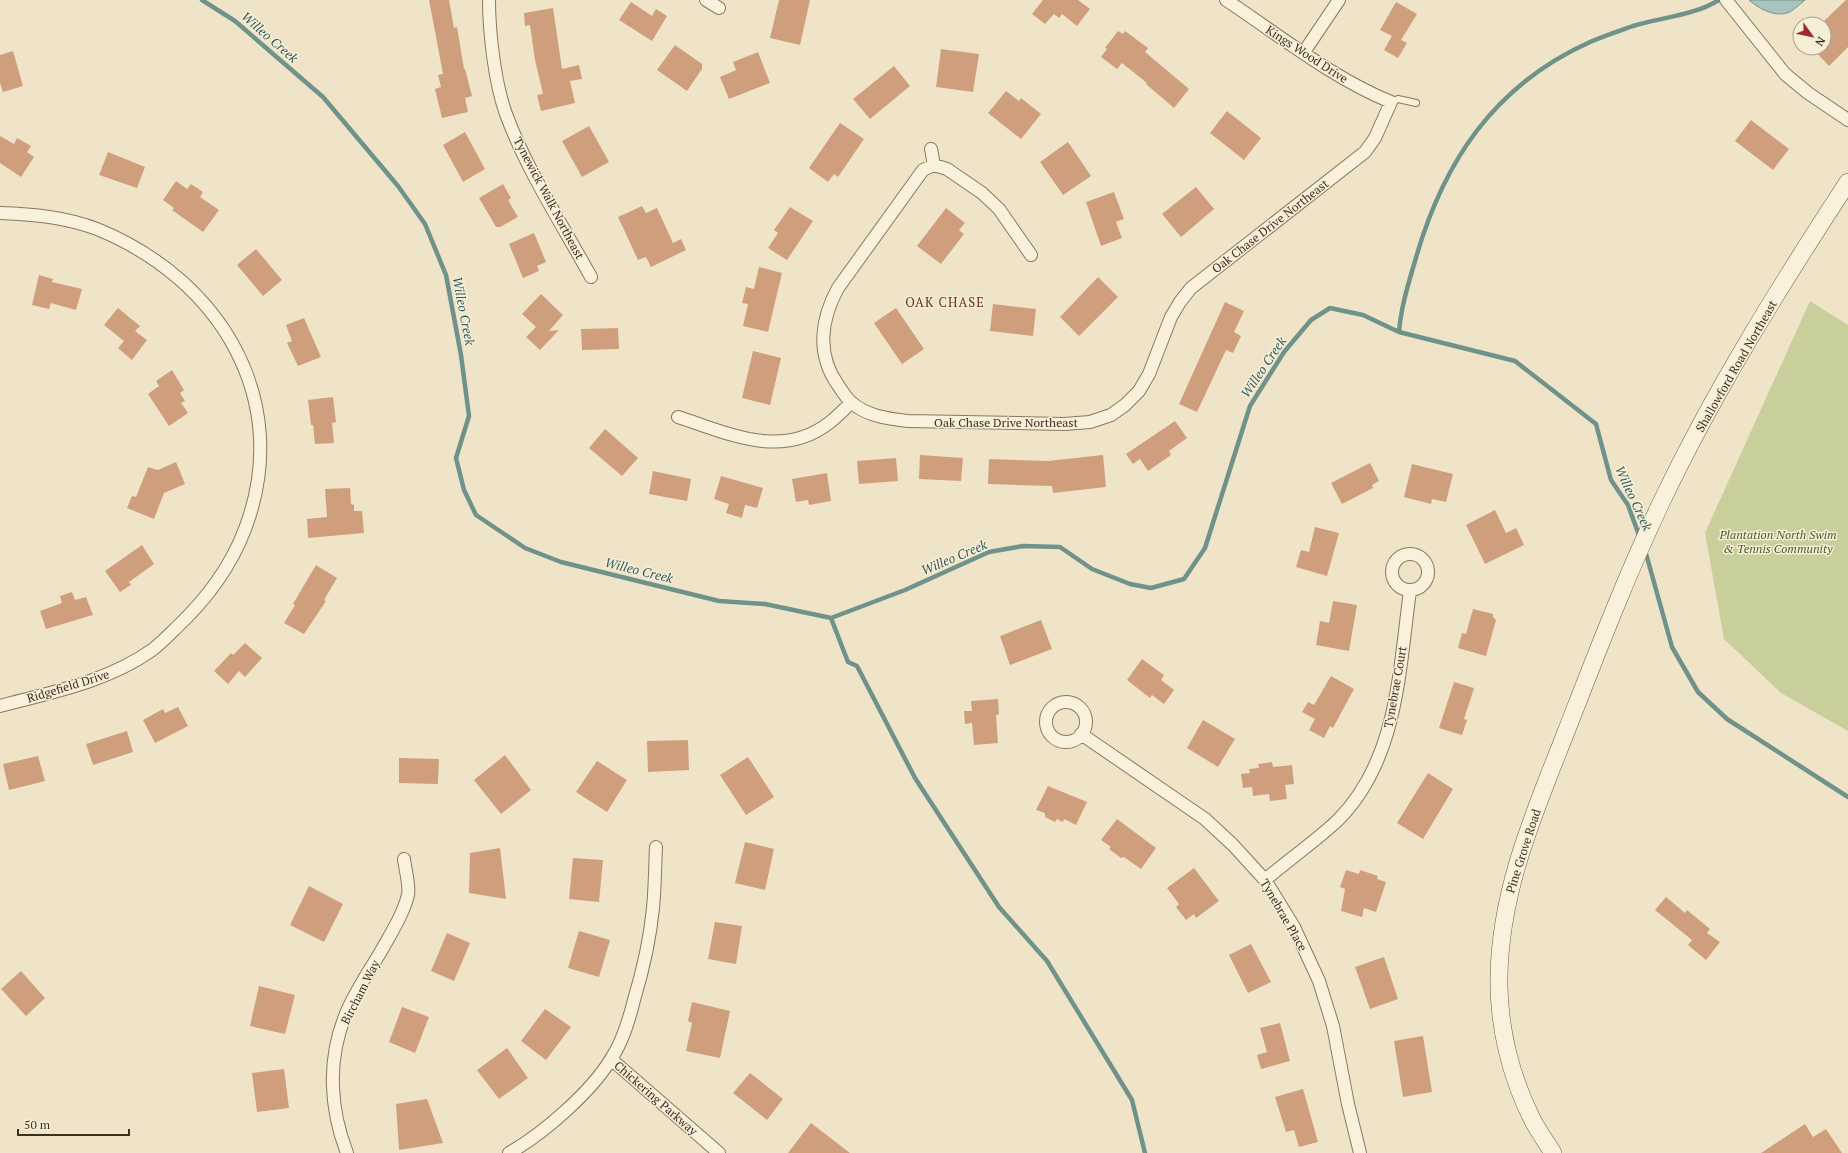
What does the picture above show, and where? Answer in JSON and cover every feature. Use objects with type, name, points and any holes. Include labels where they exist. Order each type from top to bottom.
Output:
[{"type":"main road","name":"Shallowford Road Northeast","points":[[1636,556],[1661,503],[1710,408],[1817,230],[1848,182]]},
{"type":"main road","name":"Pine Grove Road","points":[[1553,1153],[1533,1121],[1516,1082],[1507,1048],[1501,1013],[1498,978],[1504,918],[1517,862],[1528,830],[1636,556]]},
{"type":"street","name":"Tynewick Walk Northeast","points":[[489,0],[495,64],[506,113],[524,156],[591,277]]},
{"type":"street","points":[[706,0],[719,8]]},
{"type":"street","name":"Kings Wood Drive","points":[[1226,0],[1358,87],[1391,102]]},
{"type":"street","points":[[1304,52],[1339,0]]},
{"type":"street","points":[[1726,0],[1785,74],[1808,94],[1848,120]]},
{"type":"street","name":"Oak Chase Drive Northeast","points":[[934,165],[923,170],[914,181],[838,288],[830,302],[822,334],[823,350],[832,378],[851,403],[868,412],[887,418],[908,421],[1064,424],[1090,422],[1111,415],[1125,405],[1139,391],[1149,374],[1171,317],[1191,288],[1364,152],[1375,138],[1391,102]]},
{"type":"street","points":[[931,149],[934,165],[947,169],[982,194],[998,209],[1031,255]]},
{"type":"street","name":"Ridgefield Drive","points":[[0,213],[28,214],[64,220],[96,229],[125,242],[159,262],[184,281],[206,304],[225,329],[240,357],[251,387],[256,410],[260,449],[258,480],[252,511],[237,551],[217,584],[194,611],[154,649],[128,666],[99,679],[0,706]]},
{"type":"street","points":[[678,417],[746,439],[770,443],[789,442],[811,434],[828,424],[851,403]]},
{"type":"street","name":"Tynebrae Court","points":[[1265,880],[1338,820],[1356,797],[1376,766],[1394,710],[1410,590]]},
{"type":"street","name":"Tynebrae Place","points":[[1081,734],[1205,819],[1233,845],[1265,880],[1294,927],[1319,981],[1333,1026],[1348,1104],[1360,1153]]},
{"type":"street","points":[[509,1153],[543,1129],[569,1107],[593,1082],[611,1059],[626,1029],[644,964],[653,908],[656,847]]},
{"type":"street","name":"Bircham Way","points":[[347,1153],[341,1138],[334,1107],[332,1075],[336,1047],[345,1016],[396,923],[408,894],[404,859]]},
{"type":"street","name":"Chickering Parkway","points":[[611,1059],[719,1153]]},
{"type":"lane","points":[[1391,102],[1398,99],[1416,104]]},
{"type":"green space","name":"Plantation North Swim & Tennis Community","points":[[1810,301],[1848,325],[1848,731],[1781,693],[1724,639],[1705,533]]},
{"type":"water","points":[[1749,0],[1805,0],[1792,11],[1777,14],[1766,11]]},
{"type":"building","points":[[429,0],[449,0],[454,28],[457,27],[464,69],[472,96],[465,98],[468,112],[442,118],[435,89],[441,87],[438,75],[443,74]]},
{"type":"building","points":[[779,0],[810,0],[800,45],[770,38]]},
{"type":"building","points":[[1043,0],[1078,0],[1090,9],[1077,26],[1062,14],[1059,18],[1054,14],[1045,24],[1032,14]]},
{"type":"building","points":[[1846,0],[1848,0],[1848,47],[1829,66],[1820,56],[1832,56],[1832,16],[1829,16]]},
{"type":"building","points":[[631,2],[652,16],[656,9],[667,16],[652,41],[619,20]]},
{"type":"building","points":[[1396,2],[1417,14],[1401,40],[1407,43],[1398,58],[1384,50],[1392,36],[1380,30]]},
{"type":"building","points":[[553,8],[562,69],[579,65],[582,79],[570,81],[575,103],[541,111],[537,95],[543,94],[535,60],[530,25],[525,26],[524,13]]},
{"type":"building","points":[[1118,31],[1123,34],[1125,31],[1148,48],[1145,52],[1189,89],[1174,108],[1146,84],[1147,83],[1122,63],[1117,69],[1101,57],[1107,49],[1105,48]]},
{"type":"building","points":[[675,45],[702,64],[702,69],[687,91],[657,70]]},
{"type":"building","points":[[941,49],[979,54],[973,92],[936,87]]},
{"type":"building","points":[[13,51],[23,86],[3,92],[0,83],[0,55]]},
{"type":"building","points":[[758,52],[770,83],[729,99],[720,77],[736,70],[733,62]]},
{"type":"building","points":[[894,66],[910,86],[870,119],[853,99]]},
{"type":"building","points":[[1006,91],[1019,101],[1021,98],[1041,114],[1021,139],[988,113]]},
{"type":"building","points":[[1227,111],[1261,138],[1244,160],[1210,133]]},
{"type":"building","points":[[1751,120],[1789,149],[1773,170],[1735,141]]},
{"type":"building","points":[[840,123],[864,139],[838,177],[834,174],[828,182],[809,168]]},
{"type":"building","points":[[589,126],[609,162],[582,177],[562,141]]},
{"type":"building","points":[[465,132],[485,169],[463,182],[443,145]]},
{"type":"building","points":[[0,136],[14,144],[17,138],[31,146],[27,152],[34,157],[21,177],[0,163]]},
{"type":"building","points":[[1068,142],[1091,176],[1063,195],[1040,162]]},
{"type":"building","points":[[108,152],[145,167],[137,188],[99,175]]},
{"type":"building","points":[[176,181],[187,189],[191,184],[203,192],[200,197],[219,210],[203,232],[172,210],[174,208],[163,200]]},
{"type":"building","points":[[503,184],[511,198],[508,200],[518,217],[500,227],[496,227],[479,198]]},
{"type":"building","points":[[1196,187],[1214,209],[1181,237],[1162,214]]},
{"type":"building","points":[[1114,192],[1124,219],[1116,222],[1122,238],[1101,246],[1086,202]]},
{"type":"building","points":[[642,206],[646,213],[657,208],[673,243],[681,239],[686,250],[651,267],[646,257],[638,260],[618,217]]},
{"type":"building","points":[[790,207],[813,221],[787,260],[768,248],[778,233],[774,230]]},
{"type":"building","points":[[946,208],[965,223],[959,230],[964,234],[941,264],[917,246]]},
{"type":"building","points":[[534,233],[546,262],[537,266],[539,271],[523,278],[509,244]]},
{"type":"building","points":[[256,249],[282,280],[263,296],[237,265]]},
{"type":"building","points":[[759,267],[782,273],[768,332],[743,326],[748,304],[742,303],[746,287],[754,289]]},
{"type":"building","points":[[39,275],[53,279],[52,282],[82,289],[76,310],[51,303],[49,309],[32,305]]},
{"type":"building","points":[[1098,277],[1118,297],[1079,336],[1060,317]]},
{"type":"building","points":[[541,294],[563,315],[549,331],[559,330],[540,350],[526,337],[536,327],[522,314]]},
{"type":"building","points":[[1225,302],[1244,311],[1234,332],[1241,336],[1233,353],[1226,350],[1197,412],[1179,404]]},
{"type":"building","points":[[993,304],[1036,309],[1033,336],[990,331]]},
{"type":"building","points":[[118,308],[140,326],[135,331],[147,340],[132,360],[118,348],[124,341],[104,325]]},
{"type":"building","points":[[896,308],[924,349],[902,364],[874,323]]},
{"type":"building","points":[[304,318],[321,357],[298,366],[287,343],[292,341],[286,325]]},
{"type":"building","points":[[618,328],[619,349],[582,350],[581,329]]},
{"type":"building","points":[[753,351],[781,358],[770,405],[742,398]]},
{"type":"building","points":[[172,370],[184,390],[180,393],[185,401],[181,403],[188,413],[169,426],[148,394],[159,386],[156,381]]},
{"type":"building","points":[[333,397],[336,422],[332,423],[334,443],[315,444],[308,400]]},
{"type":"building","points":[[1175,421],[1187,438],[1169,451],[1171,455],[1148,471],[1140,459],[1133,464],[1126,454]]},
{"type":"building","points":[[605,429],[638,458],[622,476],[589,448]]},
{"type":"building","points":[[920,455],[963,458],[961,481],[919,479]]},
{"type":"building","points":[[1103,455],[1106,487],[1053,493],[1052,486],[988,484],[989,459],[1048,461]]},
{"type":"building","points":[[896,458],[898,481],[859,484],[857,461]]},
{"type":"building","points":[[176,462],[185,484],[164,493],[154,519],[127,508],[132,496],[136,497],[148,467],[158,470]]},
{"type":"building","points":[[1370,463],[1379,481],[1372,485],[1373,488],[1342,504],[1331,483]]},
{"type":"building","points":[[1412,464],[1453,474],[1446,502],[1432,499],[1431,504],[1404,497]]},
{"type":"building","points":[[653,471],[691,479],[687,501],[649,494]]},
{"type":"building","points":[[827,473],[831,501],[809,505],[808,500],[796,502],[792,479]]},
{"type":"building","points":[[721,476],[763,488],[757,508],[745,505],[742,518],[726,513],[729,504],[714,499]]},
{"type":"building","points":[[350,488],[351,504],[354,505],[354,511],[362,511],[364,533],[308,538],[307,519],[327,517],[325,489]]},
{"type":"building","points":[[1495,510],[1506,533],[1516,528],[1524,545],[1485,564],[1466,525]]},
{"type":"building","points":[[1315,527],[1339,533],[1327,576],[1296,567],[1301,550],[1309,552]]},
{"type":"building","points":[[142,545],[154,564],[129,582],[131,585],[120,592],[105,571]]},
{"type":"building","points":[[316,565],[337,578],[324,600],[326,601],[304,634],[284,623],[295,605],[293,604]]},
{"type":"building","points":[[72,592],[75,600],[86,597],[93,615],[46,629],[40,611],[62,603],[60,596]]},
{"type":"building","points":[[1333,601],[1357,605],[1349,651],[1316,645],[1320,621],[1329,623]]},
{"type":"building","points":[[1473,609],[1493,614],[1493,617],[1496,620],[1486,656],[1458,648],[1462,633],[1466,634]]},
{"type":"building","points":[[1041,620],[1052,649],[1010,665],[1000,636]]},
{"type":"building","points":[[245,643],[262,658],[245,677],[239,671],[228,684],[214,671],[231,653],[233,655]]},
{"type":"building","points":[[1142,659],[1164,675],[1161,680],[1174,690],[1164,704],[1152,695],[1150,698],[1127,680]]},
{"type":"building","points":[[1331,676],[1354,689],[1333,728],[1330,726],[1324,738],[1309,730],[1315,719],[1302,712],[1308,702],[1314,705]]},
{"type":"building","points":[[1454,682],[1474,688],[1464,719],[1467,720],[1462,735],[1439,728]]},
{"type":"building","points":[[998,699],[999,714],[996,715],[998,743],[974,745],[972,723],[965,724],[964,711],[972,711],[971,701]]},
{"type":"building","points":[[178,707],[188,726],[155,743],[143,720],[163,709],[165,713]]},
{"type":"building","points":[[1203,720],[1235,739],[1218,767],[1187,748]]},
{"type":"building","points":[[127,731],[133,752],[93,765],[86,744]]},
{"type":"building","points":[[688,740],[689,770],[648,772],[647,741]]},
{"type":"building","points":[[505,755],[531,790],[501,814],[474,780]]},
{"type":"building","points":[[38,756],[45,781],[9,790],[3,764]]},
{"type":"building","points":[[748,757],[774,797],[746,815],[720,775]]},
{"type":"building","points":[[399,758],[439,759],[438,784],[399,783]]},
{"type":"building","points":[[597,761],[627,780],[607,812],[576,792]]},
{"type":"building","points":[[1272,762],[1273,767],[1292,765],[1294,784],[1285,785],[1287,799],[1270,801],[1269,794],[1253,796],[1252,787],[1243,788],[1241,774],[1250,773],[1249,769],[1259,768],[1258,764]]},
{"type":"building","points":[[1428,773],[1453,789],[1423,839],[1397,823]]},
{"type":"building","points":[[1048,786],[1087,802],[1076,825],[1064,819],[1063,822],[1057,819],[1055,822],[1045,817],[1045,813],[1036,810]]},
{"type":"building","points":[[1117,819],[1156,848],[1141,869],[1124,857],[1121,858],[1109,849],[1111,847],[1101,840]]},
{"type":"building","points":[[745,842],[774,849],[765,890],[735,883]]},
{"type":"building","points":[[500,848],[506,899],[469,893],[470,853]]},
{"type":"building","points":[[573,858],[603,860],[599,902],[569,899]]},
{"type":"building","points":[[1194,868],[1219,901],[1196,918],[1194,914],[1186,920],[1176,907],[1179,904],[1167,888]]},
{"type":"building","points":[[1346,870],[1359,874],[1360,870],[1378,876],[1377,879],[1386,882],[1376,912],[1364,908],[1362,917],[1341,911],[1345,889],[1340,887]]},
{"type":"building","points":[[309,886],[343,904],[324,942],[290,925]]},
{"type":"building","points":[[1666,897],[1685,913],[1687,910],[1710,929],[1707,933],[1720,942],[1706,960],[1688,945],[1692,940],[1655,910]]},
{"type":"building","points":[[715,922],[742,926],[736,964],[708,959]]},
{"type":"building","points":[[579,931],[610,940],[599,977],[568,968]]},
{"type":"building","points":[[447,933],[470,943],[454,981],[431,971]]},
{"type":"building","points":[[1251,944],[1271,982],[1248,993],[1229,955]]},
{"type":"building","points":[[1384,957],[1398,999],[1370,1009],[1355,967]]},
{"type":"building","points":[[21,971],[45,998],[26,1016],[1,989]]},
{"type":"building","points":[[259,986],[295,995],[285,1034],[250,1026]]},
{"type":"building","points":[[692,1002],[730,1011],[720,1058],[686,1051],[692,1023],[688,1021]]},
{"type":"building","points":[[402,1007],[429,1017],[415,1053],[389,1042]]},
{"type":"building","points":[[545,1009],[571,1027],[546,1060],[521,1041]]},
{"type":"building","points":[[1280,1023],[1290,1061],[1261,1069],[1257,1055],[1267,1052],[1260,1028]]},
{"type":"building","points":[[1423,1036],[1432,1092],[1403,1097],[1394,1041]]},
{"type":"building","points":[[507,1048],[528,1078],[499,1099],[477,1070]]},
{"type":"building","points":[[284,1069],[289,1108],[257,1112],[252,1073]]},
{"type":"building","points":[[750,1073],[783,1099],[767,1120],[733,1093]]},
{"type":"building","points":[[1303,1089],[1318,1142],[1299,1147],[1294,1130],[1286,1132],[1275,1097]]},
{"type":"building","points":[[427,1099],[443,1143],[399,1150],[396,1104]]},
{"type":"building","points":[[811,1123],[850,1153],[788,1153]]},
{"type":"building","points":[[1805,1124],[1813,1137],[1826,1129],[1842,1153],[1761,1153]]},
{"type":"waterway","name":"Willeo Creek","points":[[202,0],[235,21],[323,97],[398,186],[425,224],[446,275],[461,355],[469,416],[456,458],[464,490],[476,515],[525,548],[561,562],[719,601],[765,604],[831,618],[905,590],[989,552],[1023,546],[1060,547],[1092,569],[1130,584],[1151,588],[1184,579],[1205,548],[1250,406],[1284,352],[1311,320],[1330,308],[1363,315],[1399,332],[1515,361],[1596,424],[1611,480],[1628,505],[1640,538]]},
{"type":"waterway","points":[[1399,332],[1407,287],[1427,225],[1441,191],[1457,160],[1477,130],[1500,104],[1526,80],[1556,60],[1590,42],[1633,26],[1699,10],[1719,0]]},
{"type":"waterway","name":"Willeo Creek","points":[[1645,550],[1672,647],[1698,692],[1727,719],[1848,797]]},
{"type":"waterway","points":[[831,618],[848,662],[857,666],[915,778],[999,907],[1047,961],[1132,1100],[1145,1153]]},
{"type":"district","name":"OAK CHASE","points":[[945,302]]}]
